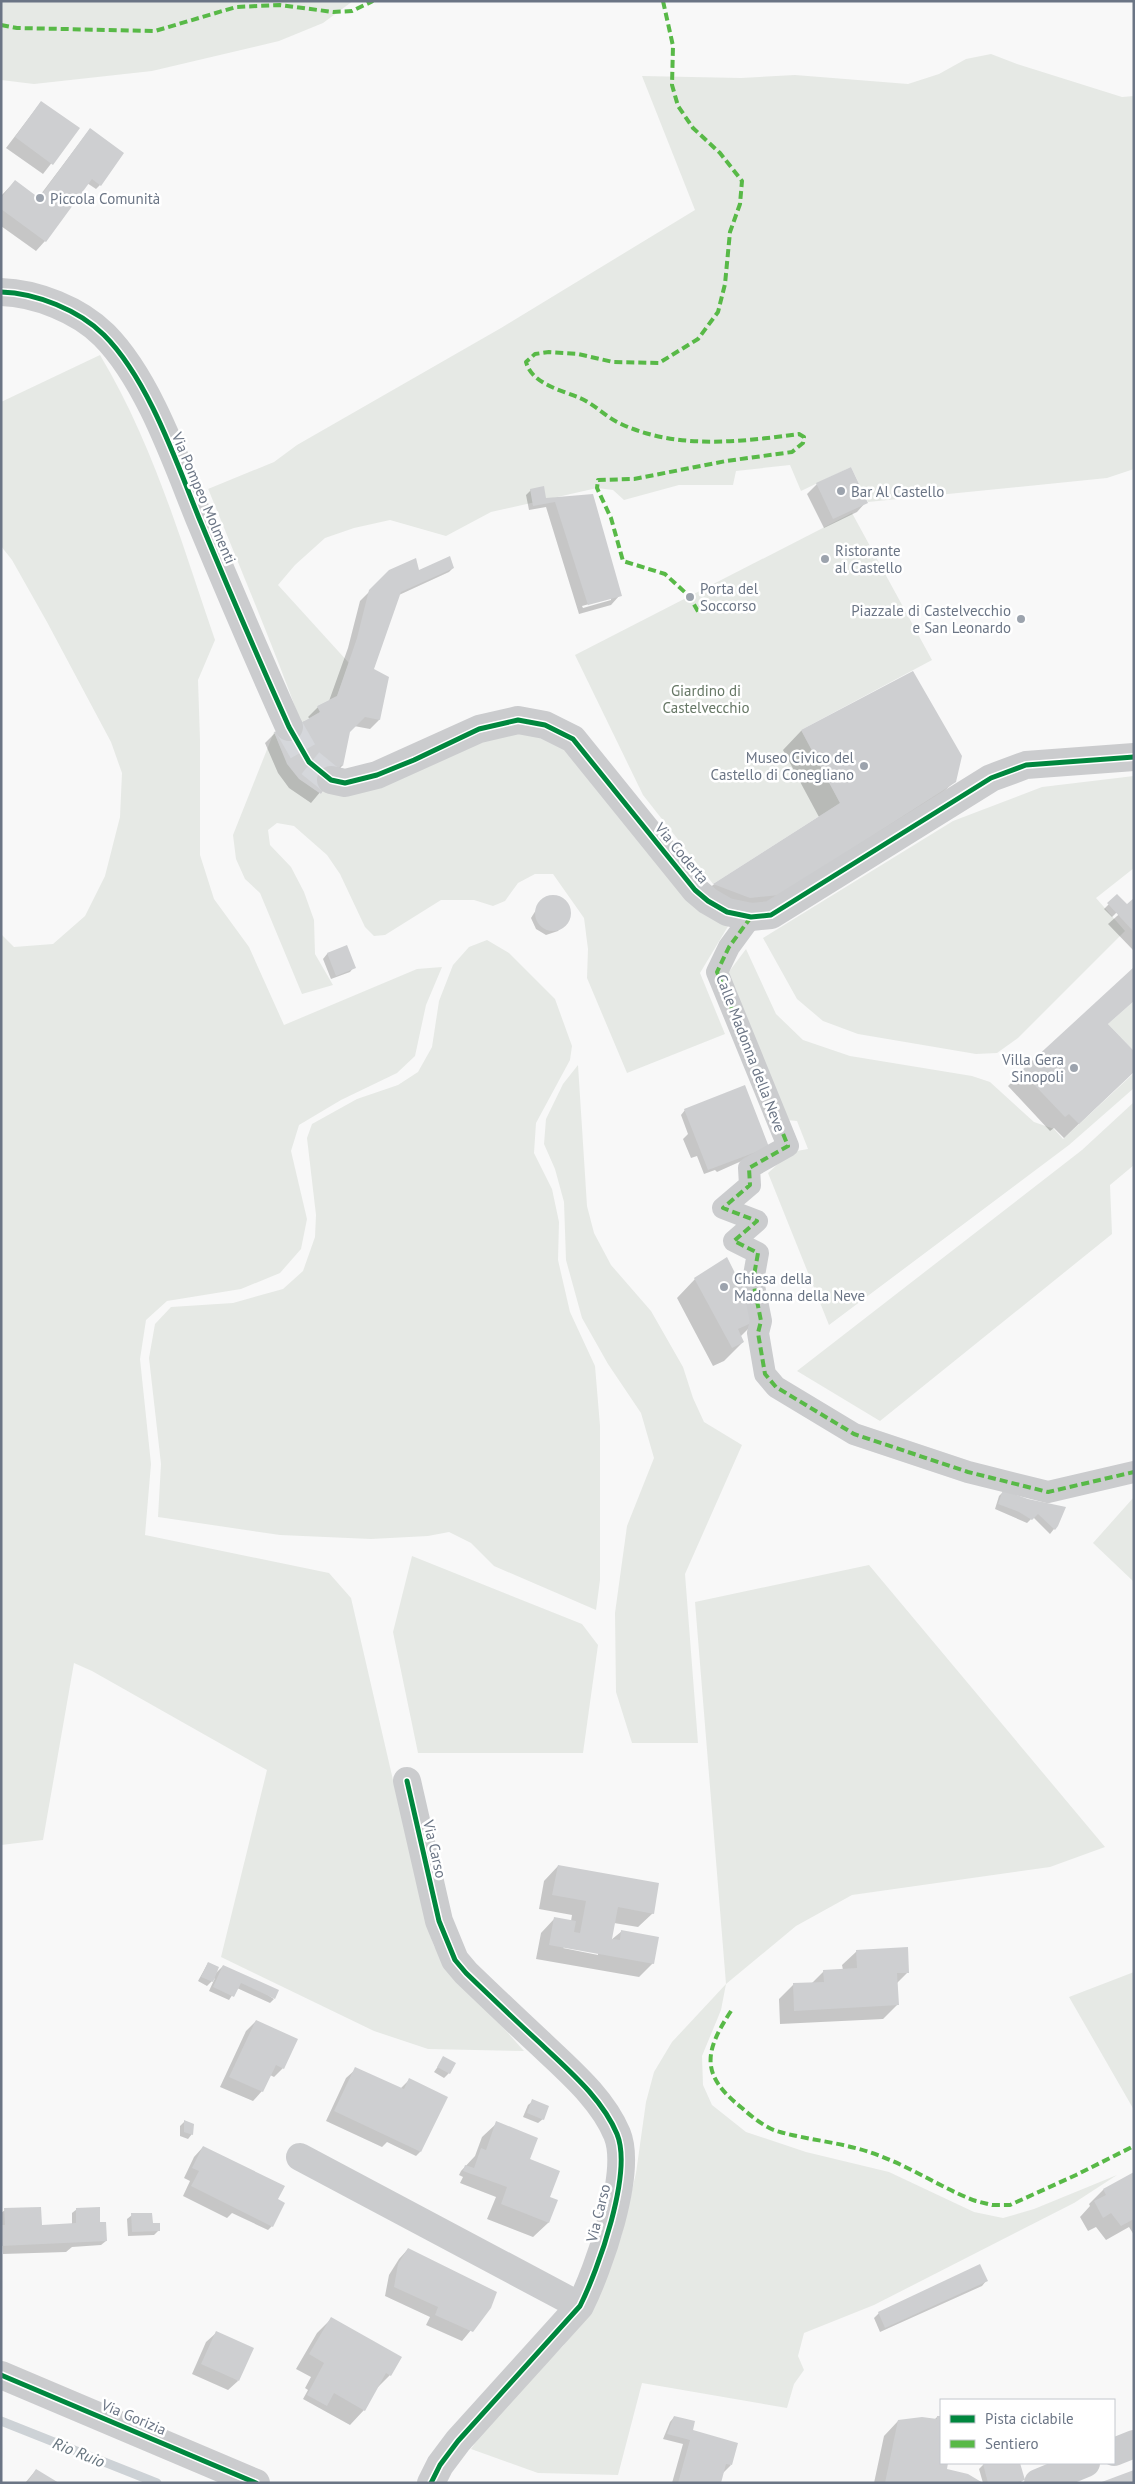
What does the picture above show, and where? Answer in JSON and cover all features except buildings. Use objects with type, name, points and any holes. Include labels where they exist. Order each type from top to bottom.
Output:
[{"type":"street","name":"Via Pompeo Molmenti","points":[[1,292],[42,300],[83,317],[104,336],[129,366],[144,392],[173,455],[289,727]]},
{"type":"street","name":"Via Coderta","points":[[331,780],[345,783],[377,775],[479,729],[518,720],[545,725],[574,739],[695,890],[708,901],[727,912],[751,917],[772,915],[991,778],[1026,765],[1134,757]]},
{"type":"street","name":"Calle Madonna della Neve","points":[[751,917],[729,947],[717,972],[788,1146],[748,1168],[750,1185],[723,1208],[756,1221],[734,1241],[758,1253],[753,1281],[761,1321],[758,1333],[765,1374],[776,1387],[854,1434],[968,1472],[1048,1492],[1134,1472]]},
{"type":"street","name":"Via Carso","points":[[407,1781],[439,1921],[455,1960],[466,1974],[580,2082],[606,2115],[617,2134],[621,2150],[617,2198],[592,2283],[580,2306],[458,2441],[440,2465],[431,2483]]},
{"type":"street","points":[[300,2157],[580,2306]]},
{"type":"street","name":"Via Gorizia","points":[[4,2382],[256,2483]]},
{"type":"street","points":[[1115,2452],[1134,2444]]},
{"type":"street","points":[[1038,2483],[1084,2464]]},
{"type":"green space","points":[[1,1],[353,1],[323,23],[279,41],[152,71],[34,84],[1,80]]},
{"type":"green space","points":[[991,54],[1122,97],[1134,96],[1134,469],[1107,478],[868,502],[851,467],[801,491],[790,465],[736,471],[733,485],[679,485],[624,500],[613,490],[597,488],[491,512],[446,536],[390,520],[354,528],[325,538],[295,565],[278,585],[349,663],[337,696],[317,706],[320,712],[301,723],[208,489],[274,462],[297,445],[501,328],[695,210],[642,76],[741,78],[795,75],[908,84],[939,74],[966,59]]},
{"type":"green space","points":[[100,355],[136,423],[151,459],[165,494],[215,640],[198,680],[200,855],[214,899],[249,947],[284,1025],[417,969],[442,967],[426,1005],[415,1056],[397,1073],[341,1100],[299,1125],[291,1151],[307,1219],[301,1249],[280,1273],[241,1289],[167,1301],[146,1320],[140,1359],[151,1464],[145,1535],[329,1573],[351,1598],[426,1923],[434,1946],[444,1961],[524,2051],[428,2049],[374,2031],[221,1957],[267,1770],[92,1671],[74,1663],[43,1840],[1,1845],[1,934],[14,947],[53,944],[85,916],[105,876],[120,817],[122,773],[111,742],[47,622],[12,560],[1,546],[1,402]]},
{"type":"green space","name":"Giardino di Castelvecchio","points":[[852,513],[932,660],[801,730],[840,803],[713,884],[643,795],[575,655]]},
{"type":"green space","points":[[274,732],[291,768],[321,794],[325,789],[484,740],[520,733],[546,736],[563,746],[730,923],[700,973],[725,1034],[627,1073],[587,978],[588,949],[584,918],[553,874],[535,874],[518,883],[505,901],[493,906],[474,900],[441,900],[385,935],[374,936],[365,927],[340,874],[327,855],[294,826],[277,823],[268,830],[270,845],[291,867],[304,892],[314,920],[315,954],[333,985],[302,994],[260,893],[245,879],[236,859],[233,835]]},
{"type":"green space","points":[[1134,776],[1134,868],[1096,898],[1125,931],[1018,1038],[997,1053],[976,1054],[858,1034],[823,1021],[797,999],[763,938],[953,821],[1042,787]]},
{"type":"green space","points":[[487,940],[509,953],[555,999],[572,1046],[570,1060],[536,1123],[534,1153],[552,1189],[559,1222],[558,1260],[570,1312],[595,1366],[600,1426],[600,1580],[596,1610],[494,1566],[471,1543],[449,1532],[428,1536],[371,1539],[280,1535],[158,1517],[161,1464],[149,1358],[155,1324],[171,1307],[233,1303],[283,1289],[303,1271],[315,1237],[316,1215],[307,1138],[312,1124],[357,1099],[398,1085],[418,1072],[432,1047],[439,1001],[453,965],[469,947]]},
{"type":"green space","points":[[746,949],[776,1014],[803,1040],[850,1056],[972,1076],[990,1082],[1034,1122],[1054,1129],[1063,1139],[1134,1073],[1134,1088],[1069,1145],[829,1325],[768,1173],[791,1152],[808,1149],[797,1121],[786,1120],[728,973]]},
{"type":"green space","points":[[1134,1001],[1134,1051],[1108,1024]]},
{"type":"green space","points":[[578,1065],[587,1206],[594,1233],[611,1265],[651,1311],[683,1367],[693,1398],[704,1422],[742,1445],[685,1574],[698,1743],[632,1743],[616,1692],[615,1613],[627,1526],[654,1458],[641,1413],[608,1364],[582,1318],[566,1260],[564,1202],[555,1169],[544,1144],[546,1119],[563,1084]]},
{"type":"green space","points":[[1134,1102],[1134,1165],[1110,1185],[1112,1234],[880,1421],[797,1371],[1082,1150]]},
{"type":"green space","points":[[1134,1497],[1134,1582],[1093,1543]]},
{"type":"green space","points":[[412,1556],[582,1624],[598,1645],[583,1753],[418,1753],[393,1632]]},
{"type":"green space","points":[[869,1565],[1105,1847],[1050,1867],[852,1895],[796,1926],[726,1984],[695,1602]]},
{"type":"green space","points":[[1134,1972],[1134,2110],[1069,1997]]},
{"type":"green space","points":[[726,1984],[721,2010],[702,2056],[703,2085],[712,2105],[746,2132],[806,2152],[889,2172],[974,2212],[1003,2218],[1034,2209],[1117,2175],[1074,2203],[874,2305],[804,2333],[798,2356],[804,2370],[794,2384],[787,2408],[642,2383],[618,2475],[538,2473],[471,2449],[497,2412],[563,2346],[596,2297],[621,2237],[636,2173],[646,2102],[654,2072],[672,2042]]},
{"type":"waterway","name":"Rio Ruio","points":[[1,2421],[157,2483]]},
{"type":"tunnel","points":[[289,727],[309,762],[331,780]]},
{"type":"marked path","points":[[1,25],[17,28],[155,31],[236,7],[280,5],[333,12],[352,11],[373,1]]},
{"type":"marked path","points":[[663,1],[673,46],[672,85],[678,106],[693,128],[720,153],[742,181],[740,204],[730,232],[725,284],[718,312],[698,339],[659,363],[613,362],[578,354],[549,352],[535,354],[526,362],[529,370],[541,381],[580,398],[619,423],[640,432],[662,437],[708,442],[799,434],[804,437],[803,443],[792,452],[726,461],[634,479],[598,480],[597,488],[611,518],[623,561],[665,574],[689,596],[699,613]]},
{"type":"marked path","points":[[751,917],[729,947],[717,972],[788,1146],[749,1168],[750,1185],[723,1208],[757,1221],[734,1241],[758,1253],[753,1281],[761,1321],[758,1333],[765,1374],[776,1387],[854,1434],[968,1472],[1048,1492],[1134,1472]]},
{"type":"marked path","points":[[731,2011],[715,2039],[711,2062],[713,2074],[728,2096],[755,2119],[780,2132],[856,2148],[880,2156],[976,2201],[992,2205],[1010,2205],[1134,2146]]},
{"type":"cycle path","points":[[1,292],[42,299],[70,311],[94,326],[120,353],[134,374],[159,422],[289,727],[309,762],[331,780],[345,783],[377,775],[414,760],[479,729],[518,720],[545,725],[573,739],[695,890],[708,901],[727,912],[751,917],[771,915],[991,778],[1026,765],[1134,757]]},
{"type":"cycle path","points":[[407,1781],[439,1921],[455,1960],[466,1973],[573,2074],[603,2108],[617,2134],[621,2151],[617,2196],[611,2221],[596,2269],[580,2306],[458,2441],[440,2465],[431,2483]]},
{"type":"cycle path","points":[[1,2375],[256,2483]]},
{"type":"place","name":"Piccola Comunità","points":[[40,198]]},
{"type":"place","name":"Bar Al Castello","points":[[841,491]]},
{"type":"place","name":"Ristorante al Castello","points":[[825,559]]},
{"type":"place","name":"Porta del Soccorso","points":[[690,597]]},
{"type":"place","name":"Piazzale di Castelvecchio e San Leonardo","points":[[1021,619]]},
{"type":"place","name":"Museo Civico del Castello di Conegliano","points":[[864,766]]},
{"type":"place","name":"Villa Gera Sinopoli","points":[[1074,1068]]},
{"type":"place","name":"Chiesa della Madonna della Neve","points":[[724,1287]]}]
